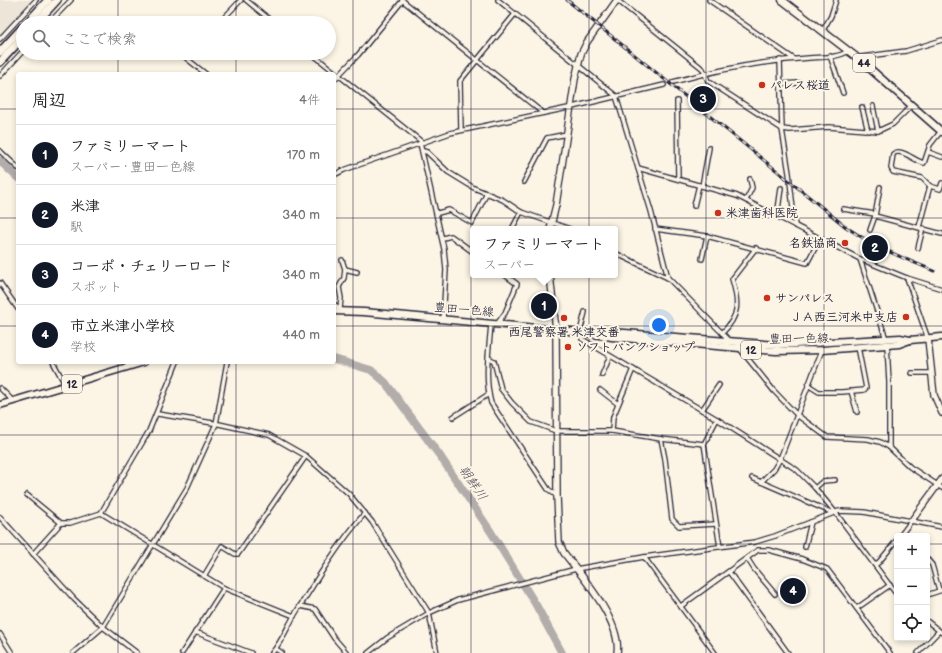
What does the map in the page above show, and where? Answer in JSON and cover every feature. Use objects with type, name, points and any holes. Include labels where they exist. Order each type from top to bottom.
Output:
[{"type":"highway","points":[[33,16],[48,0]]},
{"type":"highway","points":[[42,16],[57,0]]},
{"type":"highway","points":[[0,52],[16,35]]},
{"type":"highway","points":[[1,62],[16,45]]},
{"type":"main road","name":"44","points":[[782,0],[859,59],[941,131]]},
{"type":"main road","name":"豊田一色線","points":[[339,310],[592,333],[612,337],[776,351],[822,350],[858,347],[904,338],[910,340],[942,338]]},
{"type":"main road","name":"豊田一色線","points":[[592,333],[612,332],[732,343],[790,345],[886,342]]},
{"type":"main road","name":"12","points":[[0,405],[138,364]]},
{"type":"street","points":[[21,16],[36,0]]},
{"type":"street","points":[[56,16],[71,0]]},
{"type":"street","points":[[226,16],[241,0]]},
{"type":"street","points":[[246,0],[265,16]]},
{"type":"street","points":[[336,78],[358,56],[403,0],[543,113]]},
{"type":"street","points":[[498,0],[616,96],[638,168],[668,278]]},
{"type":"street","points":[[551,226],[578,65],[587,42],[617,0],[703,69],[708,82],[782,129],[790,130],[836,127],[878,131],[893,124],[912,105]]},
{"type":"street","points":[[709,0],[794,59]]},
{"type":"street","points":[[823,30],[831,16],[836,0]]},
{"type":"street","points":[[461,130],[460,84],[477,60],[515,14]]},
{"type":"street","points":[[0,39],[16,22]]},
{"type":"street","points":[[859,59],[861,56],[906,51],[942,40]]},
{"type":"street","points":[[673,82],[705,73],[780,60],[830,56],[848,51]]},
{"type":"street","points":[[830,56],[843,93]]},
{"type":"street","points":[[0,76],[16,59]]},
{"type":"street","points":[[188,60],[204,72]]},
{"type":"street","points":[[320,60],[334,72]]},
{"type":"street","points":[[780,60],[782,129],[791,184],[795,226]]},
{"type":"street","points":[[1,62],[6,70]]},
{"type":"street","points":[[336,73],[421,142],[443,238],[446,270],[443,320]]},
{"type":"street","points":[[780,84],[799,83]]},
{"type":"street","points":[[336,175],[344,170],[421,142],[461,130],[571,107],[664,85]]},
{"type":"street","points":[[677,101],[678,179]]},
{"type":"street","points":[[873,106],[878,131]]},
{"type":"street","points":[[862,107],[868,131]]},
{"type":"street","points":[[941,131],[930,145],[925,162],[922,163],[914,160],[903,152],[894,152],[891,168],[893,172],[922,178],[930,186],[940,188],[942,183]]},
{"type":"street","points":[[524,182],[548,138],[567,134]]},
{"type":"street","points":[[694,206],[709,148]]},
{"type":"street","points":[[0,151],[16,166]]},
{"type":"street","points":[[423,151],[427,152],[448,172],[503,200],[521,212],[561,226]]},
{"type":"street","points":[[928,152],[942,157]]},
{"type":"street","points":[[638,168],[737,196],[860,259],[907,278],[942,289]]},
{"type":"street","points":[[746,200],[752,188],[750,179]]},
{"type":"street","points":[[918,248],[930,186]]},
{"type":"street","points":[[870,230],[875,215],[880,187]]},
{"type":"street","points":[[777,217],[781,188]]},
{"type":"street","points":[[438,213],[449,210],[472,223],[487,193]]},
{"type":"street","points":[[843,209],[875,215],[942,234]]},
{"type":"street","points":[[514,226],[521,212]]},
{"type":"street","points":[[655,229],[707,236],[807,263],[820,239]]},
{"type":"street","points":[[443,238],[451,236],[470,249]]},
{"type":"street","points":[[702,259],[707,236]]},
{"type":"street","points":[[722,333],[732,323],[738,302],[732,279],[756,248]]},
{"type":"street","points":[[618,254],[668,278],[690,298],[732,343]]},
{"type":"street","points":[[860,259],[886,342],[889,447]]},
{"type":"street","points":[[339,310],[341,298],[338,287],[344,278],[345,269],[342,260]]},
{"type":"street","points":[[345,269],[357,272]]},
{"type":"street","points":[[509,278],[517,284],[505,313],[494,324],[487,379],[489,394],[491,403],[548,489],[557,496]]},
{"type":"street","points":[[550,278],[556,330],[556,431],[559,542],[564,553],[610,618],[615,631],[617,653]]},
{"type":"street","points":[[907,278],[928,339],[934,395],[942,413]]},
{"type":"street","points":[[0,283],[16,306]]},
{"type":"street","points":[[585,312],[580,332],[582,340],[718,419],[797,470],[815,488],[894,590]]},
{"type":"street","points":[[808,385],[819,392],[851,391],[866,388],[858,347]]},
{"type":"street","points":[[740,349],[770,386],[797,415],[827,437],[875,440],[889,447],[910,467],[940,487]]},
{"type":"street","points":[[761,482],[774,469],[780,459],[822,350]]},
{"type":"street","points":[[602,375],[610,356]]},
{"type":"street","points":[[489,358],[494,361],[501,389],[512,404],[531,422],[556,431],[612,431],[661,440],[704,444]]},
{"type":"street","points":[[54,364],[66,386]]},
{"type":"street","points":[[27,495],[61,523],[70,523],[101,513],[158,414],[176,364]]},
{"type":"street","points":[[73,653],[103,626],[187,488],[216,424],[226,364]]},
{"type":"street","points":[[612,431],[613,417],[634,369]]},
{"type":"street","points":[[912,374],[931,373]]},
{"type":"street","points":[[702,410],[719,385]]},
{"type":"street","points":[[0,388],[6,392],[12,402]]},
{"type":"street","points":[[600,390],[618,404]]},
{"type":"street","points":[[851,391],[857,412]]},
{"type":"street","points":[[454,417],[489,394]]},
{"type":"street","points":[[158,414],[269,435],[306,456],[348,494],[365,513],[429,613],[437,653]]},
{"type":"street","points":[[718,419],[704,444],[720,547]]},
{"type":"street","points":[[661,440],[665,459],[672,519],[679,526],[716,524]]},
{"type":"street","points":[[204,576],[222,546],[235,554],[238,554],[306,456]]},
{"type":"street","points":[[752,478],[834,512]]},
{"type":"street","points":[[902,533],[940,487],[942,479]]},
{"type":"street","points":[[815,488],[823,481],[835,480]]},
{"type":"street","points":[[368,653],[387,638],[429,613],[458,600],[576,570],[644,557],[764,540],[834,512],[858,511],[912,520],[942,527]]},
{"type":"street","points":[[101,513],[224,588],[294,616]]},
{"type":"street","points":[[272,653],[276,649],[300,606],[348,532],[365,513]]},
{"type":"street","points":[[0,517],[74,599],[103,626],[137,653]]},
{"type":"street","points":[[805,547],[811,522]]},
{"type":"street","points":[[33,554],[61,523]]},
{"type":"street","points":[[875,565],[894,544]]},
{"type":"street","points":[[681,606],[758,550],[769,550],[802,559],[827,569],[890,653]]},
{"type":"street","points":[[644,557],[716,653]]},
{"type":"street","points":[[747,558],[754,569],[775,594]]},
{"type":"street","points":[[930,563],[940,590],[930,594]]},
{"type":"street","points":[[729,572],[788,653]]},
{"type":"street","points":[[857,608],[890,585]]},
{"type":"street","points":[[182,653],[224,588]]},
{"type":"street","points":[[300,606],[315,609],[334,638],[347,653]]},
{"type":"street","points":[[918,653],[941,632],[930,623]]},
{"type":"street","points":[[195,632],[251,653]]},
{"type":"street","points":[[0,634],[12,653]]},
{"type":"street","points":[[276,649],[282,653]]},
{"type":"shaded area","points":[[0,0],[32,0],[16,16],[0,35]]},
{"type":"waterway","name":"朝鮮川","points":[[0,161],[16,176]]},
{"type":"waterway","name":"朝鮮川","points":[[336,360],[371,370],[385,382],[440,456],[491,532],[536,605],[562,653]]},
{"type":"railway","points":[[567,0],[846,227],[878,246],[934,271]]},
{"type":"place","name":"パレス桜道","points":[[762,85]]},
{"type":"place","name":"コーポ・チェリーロード","points":[[703,99]]},
{"type":"place","name":"米津歯科医院","points":[[718,213]]},
{"type":"place","name":"名鉄協商","points":[[845,243]]},
{"type":"place","name":"米津","points":[[875,248]]},
{"type":"place","name":"サンパレス","points":[[767,298]]},
{"type":"place","name":"ファミリーマート","points":[[544,306]]},
{"type":"place","name":"ＪＡ西三河米中支店","points":[[906,317]]},
{"type":"place","name":"西尾警察署 米津交番","points":[[564,318]]},
{"type":"place","name":"ソフトバンクショップ","points":[[568,347]]},
{"type":"place","name":"市立米津小学校","points":[[793,591]]}]
